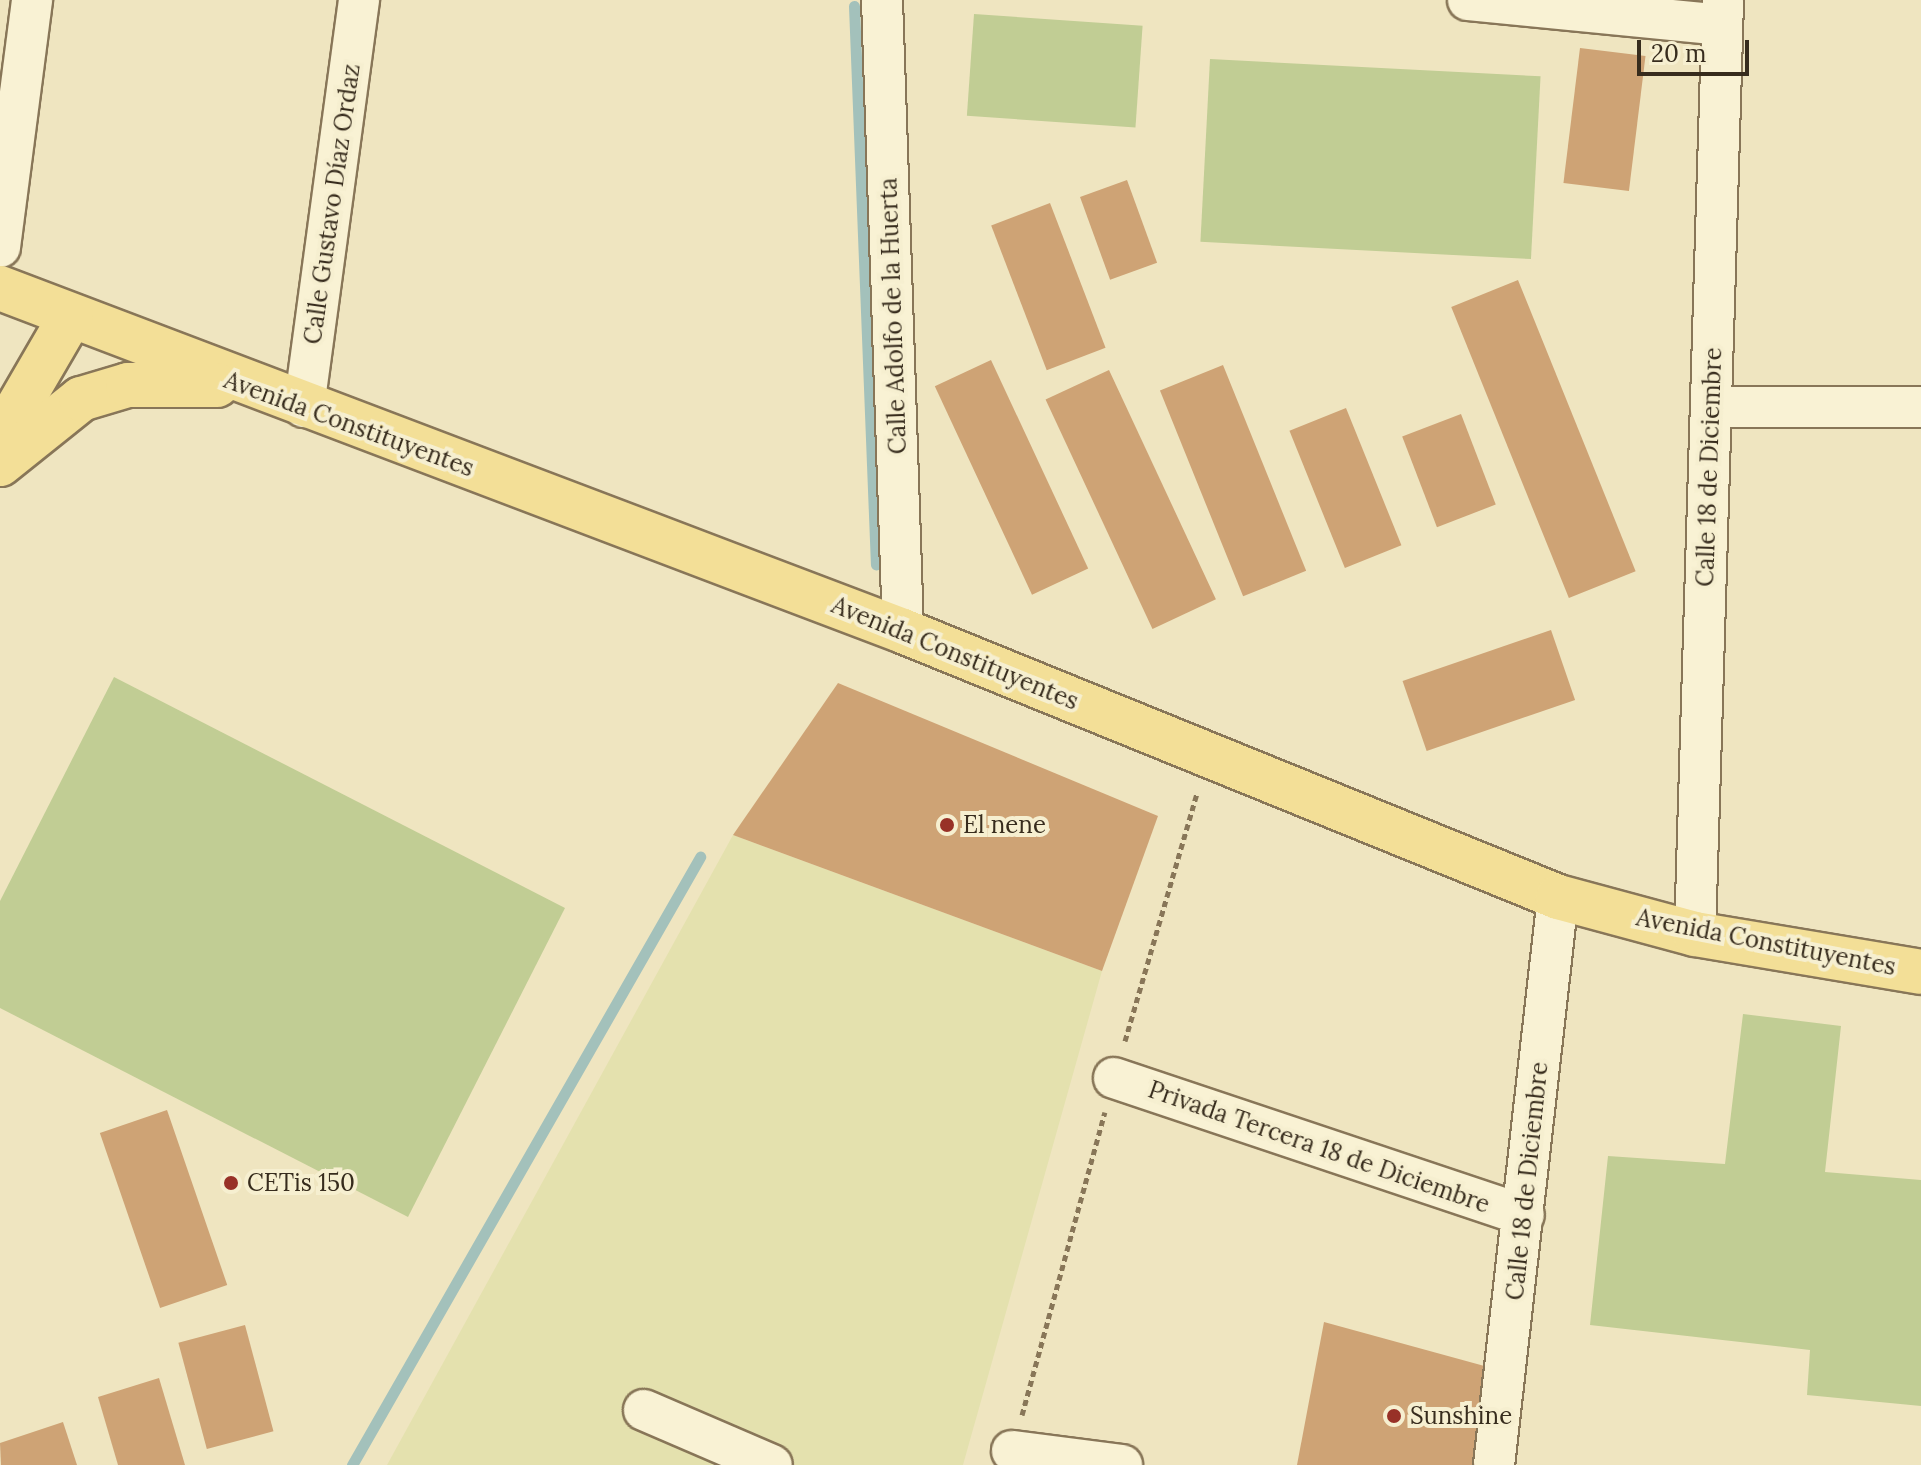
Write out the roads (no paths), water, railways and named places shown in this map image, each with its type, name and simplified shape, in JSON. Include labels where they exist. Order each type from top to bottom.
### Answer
[{"type":"main road","name":"Avenida Constituyentes","points":[[0,288],[245,386],[903,631],[1558,897],[1695,934],[1921,972]]},
{"type":"main road","points":[[0,438],[71,316]]},
{"type":"main road","points":[[0,464],[81,399],[128,385],[245,386]]},
{"type":"street","points":[[0,247],[32,0]]},
{"type":"street","name":"Calle Gustavo Díaz Ordaz","points":[[304,407],[359,0]]},
{"type":"street","name":"Calle Adolfo de la Huerta","points":[[882,0],[903,631]]},
{"type":"street","points":[[1468,0],[1722,12]]},
{"type":"street","name":"Calle 18 de Diciembre","points":[[1695,934],[1722,12]]},
{"type":"street","points":[[1711,407],[1921,407]]},
{"type":"street","name":"Calle 18 de Diciembre","points":[[1494,1465],[1558,897]]},
{"type":"street","name":"Privada Tercera 18 de Diciembre","points":[[1114,1078],[1524,1215]]},
{"type":"street","points":[[644,1410],[772,1465]]},
{"type":"street","points":[[1012,1451],[1122,1465]]},
{"type":"waterway","points":[[854,6],[876,565]]},
{"type":"waterway","points":[[352,1465],[700,857]]},
{"type":"place","name":"El nene","points":[[947,825]]},
{"type":"place","name":"CETis 150","points":[[231,1183]]},
{"type":"place","name":"Sunshine","points":[[1394,1416]]}]
